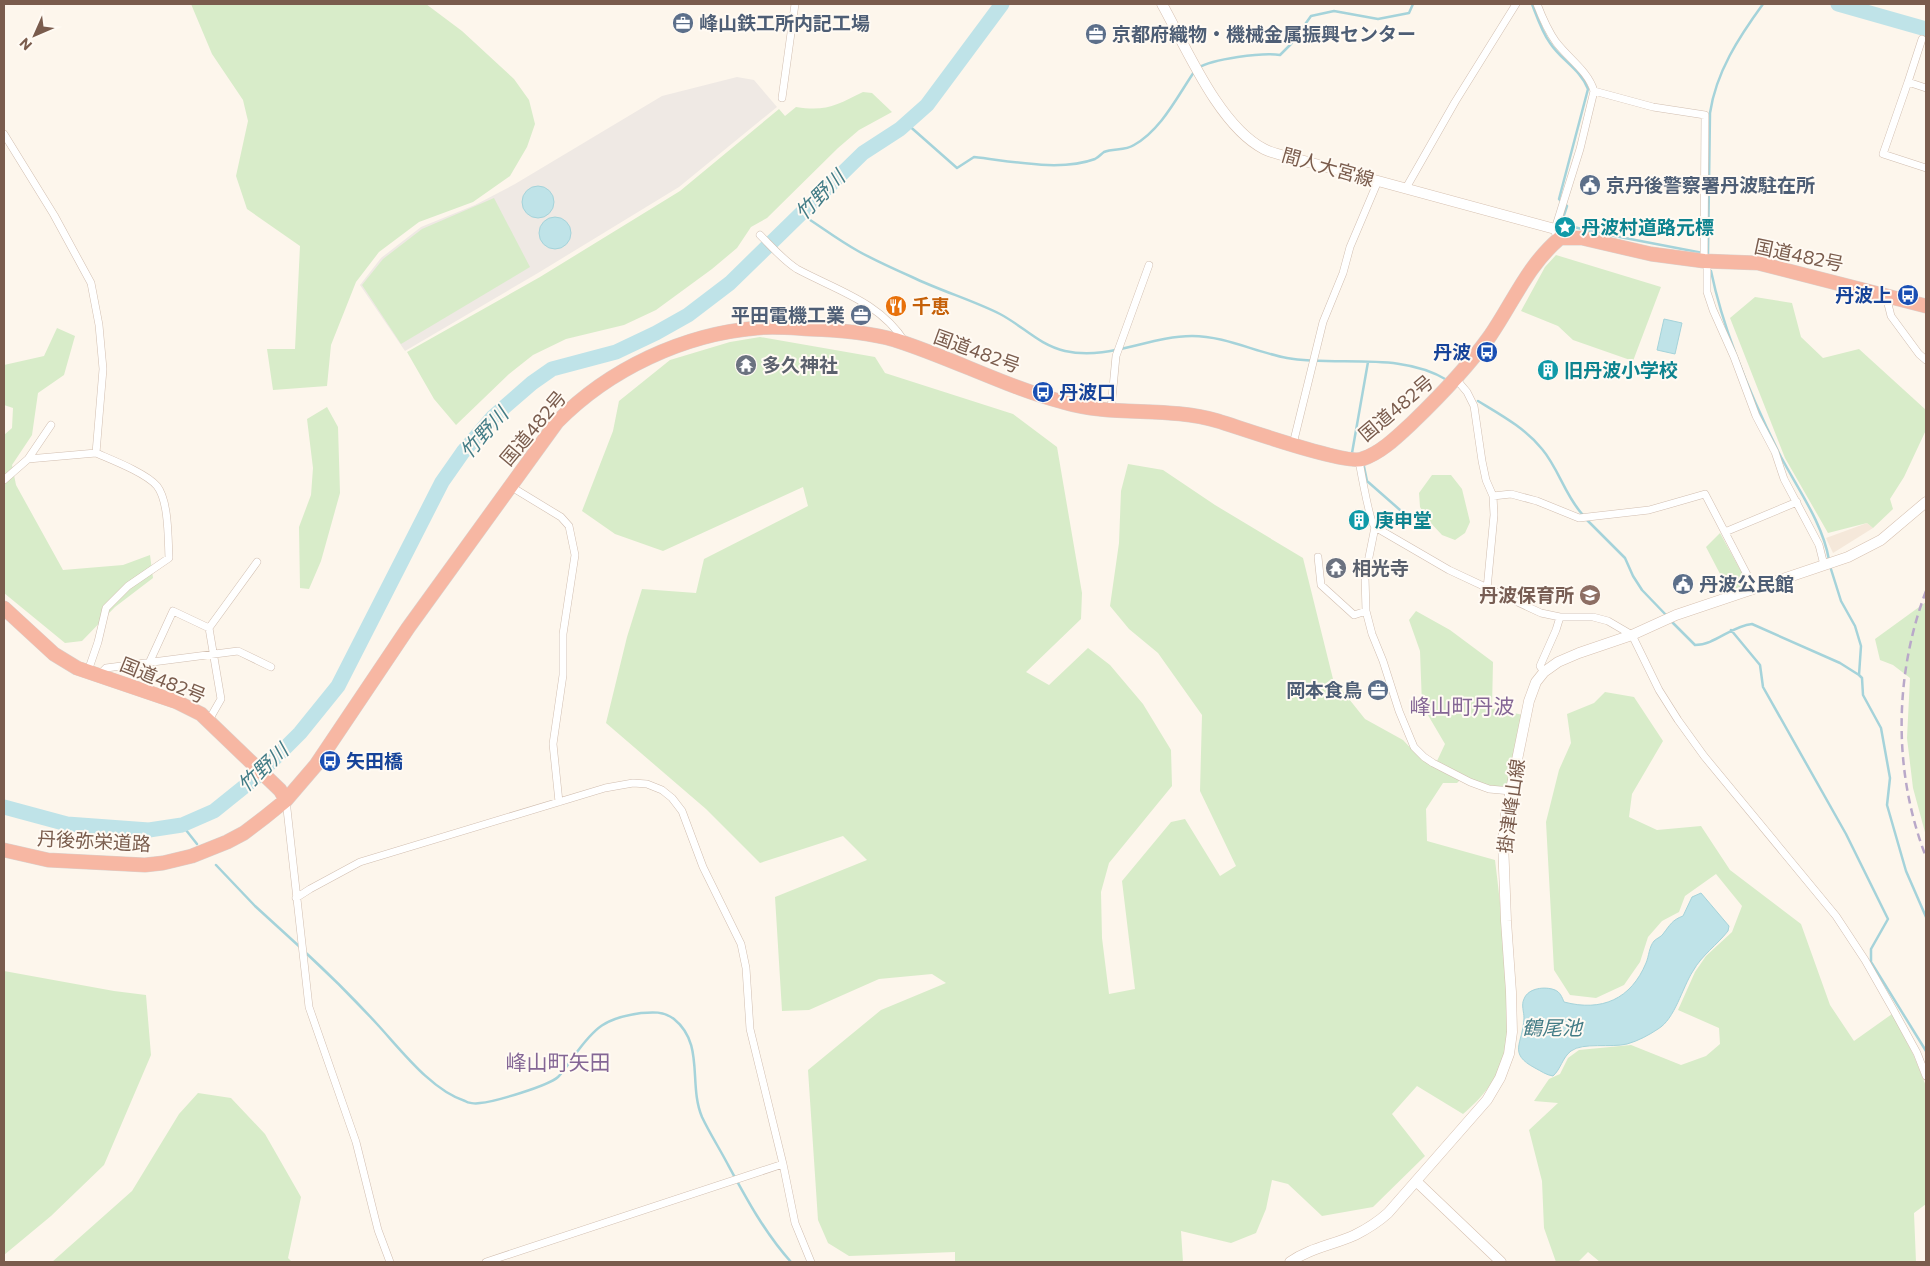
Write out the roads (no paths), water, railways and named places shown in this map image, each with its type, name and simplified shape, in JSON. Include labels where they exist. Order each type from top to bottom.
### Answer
[{"type":"highway","name":"国道482号","points":[[4,608],[54,654],[77,668],[177,702],[201,714],[283,796],[316,765],[408,628],[557,422],[590,392],[615,375],[645,359],[710,336],[760,327],[840,330],[893,340],[1062,402],[1090,408],[1184,413],[1211,419],[1347,460],[1358,461],[1372,454],[1400,434],[1456,379],[1492,333],[1536,261],[1557,233],[1651,254],[1706,261],[1758,263],[1926,306]]},
{"type":"highway","name":"丹後弥栄道路","points":[[4,850],[56,861],[144,865],[163,862],[192,856],[244,833],[283,796]]},
{"type":"main road","name":"間人大宮線","points":[[1162,4],[1218,105],[1246,137],[1264,149],[1406,188],[1557,233]]},
{"type":"main road","name":"掛津峰山線","points":[[1290,1262],[1311,1250],[1353,1236],[1372,1226],[1388,1214],[1487,1100],[1500,1078],[1509,1054],[1512,1032],[1512,992],[1506,921],[1503,841],[1510,791],[1529,701],[1536,682],[1544,672],[1558,662],[1632,635],[1676,615],[1848,556],[1881,540],[1926,502]]},
{"type":"main road","points":[[1416,1181],[1501,1262]]},
{"type":"street","points":[[782,98],[795,4]]},
{"type":"street","points":[[1406,188],[1459,94],[1516,4]]},
{"type":"street","points":[[1537,4],[1542,18],[1556,42],[1584,72],[1591,82],[1594,91],[1557,233]]},
{"type":"street","points":[[1922,39],[1883,154],[1926,168]]},
{"type":"street","points":[[1908,82],[1926,88]]},
{"type":"street","points":[[1594,91],[1653,107],[1705,115],[1707,292],[1756,416],[1775,452],[1784,480],[1828,564]]},
{"type":"street","points":[[4,134],[54,215],[91,283],[103,369],[96,453]]},
{"type":"street","points":[[1293,444],[1323,322],[1344,274],[1350,247],[1378,181]]},
{"type":"street","points":[[760,235],[786,261],[860,299],[879,313],[901,335],[907,345]]},
{"type":"street","points":[[1111,409],[1116,356],[1149,265]]},
{"type":"street","points":[[1886,295],[1891,316],[1919,354],[1926,360]]},
{"type":"street","points":[[1456,379],[1467,392],[1474,406],[1486,480],[1493,496],[1494,515],[1487,589]]},
{"type":"street","points":[[4,480],[28,459],[51,425]]},
{"type":"street","points":[[28,459],[96,453],[150,480],[158,487],[163,500],[169,558],[128,586],[106,608],[93,673]]},
{"type":"street","points":[[1358,461],[1367,497],[1371,524],[1374,527],[1449,570],[1541,613],[1560,617],[1593,617],[1608,621],[1632,635],[1659,690],[1704,756],[1836,916],[1865,960],[1894,1011],[1917,1053],[1926,1076]]},
{"type":"street","points":[[510,486],[561,516],[569,526],[574,554],[563,634],[563,676],[553,744],[559,802]]},
{"type":"street","points":[[1493,496],[1512,494],[1537,500],[1579,518],[1649,510],[1705,494],[1754,588]]},
{"type":"street","points":[[1724,532],[1797,502]]},
{"type":"street","points":[[1374,527],[1365,577],[1366,611],[1372,634],[1399,711],[1414,747],[1428,760],[1470,782],[1489,789],[1510,791]]},
{"type":"street","points":[[1318,557],[1321,585],[1354,615],[1366,611]]},
{"type":"street","points":[[208,720],[221,699],[209,628],[257,562]]},
{"type":"street","points":[[150,662],[173,611],[209,628]]},
{"type":"street","points":[[1544,672],[1540,666],[1560,617]]},
{"type":"street","points":[[93,673],[106,668],[238,651],[271,668]]},
{"type":"street","points":[[296,898],[360,862],[605,788],[633,783],[647,784],[662,790],[672,798],[682,811],[703,867],[741,944],[746,968],[750,1029],[783,1164],[795,1223],[810,1262]]},
{"type":"street","points":[[283,796],[310,1007],[356,1142],[378,1230],[390,1262]]},
{"type":"street","points":[[486,1262],[783,1164]]},
{"type":"water","points":[[538,186],[544,187],[549,191],[553,196],[553,208],[549,213],[544,217],[538,218],[532,217],[527,213],[523,208],[522,202],[523,196],[527,191],[532,187]]},
{"type":"water","points":[[555,217],[561,218],[566,222],[570,227],[570,239],[566,244],[561,248],[555,249],[549,248],[544,244],[540,239],[539,233],[540,227],[544,222],[549,218]]},
{"type":"water","points":[[1664,319],[1682,323],[1675,354],[1657,350]]},
{"type":"water","name":"鶴尾池","points":[[1701,893],[1729,926],[1728,931],[1697,965],[1674,1011],[1664,1024],[1647,1036],[1627,1044],[1576,1048],[1563,1060],[1553,1076],[1526,1063],[1521,1058],[1519,1047],[1524,1018],[1523,1004],[1529,992],[1542,988],[1555,990],[1564,1002],[1578,1005],[1603,1004],[1614,1000],[1632,986],[1640,975],[1654,941],[1674,921],[1683,916],[1692,897]]},
{"type":"waterway","name":"竹野川","points":[[4,807],[67,824],[149,830],[182,825],[214,811],[255,778],[300,733],[338,686],[442,482],[463,452],[493,417],[532,383],[552,369],[616,352],[656,333],[688,315],[730,283],[863,153],[900,129],[927,105],[1002,4]]},
{"type":"waterway","points":[[1198,68],[1214,62],[1238,57],[1262,54],[1280,55],[1291,44],[1311,16],[1334,11],[1378,19],[1409,13],[1413,4]]},
{"type":"waterway","points":[[1532,4],[1547,39],[1581,76],[1588,89],[1559,199],[1567,206],[1561,224],[1708,254],[1710,113],[1713,98],[1723,69],[1745,29],[1763,4]]},
{"type":"waterway","points":[[1838,4],[1926,29]]},
{"type":"waterway","points":[[906,123],[957,168],[974,157],[1051,165],[1081,163],[1095,159],[1104,152],[1130,147],[1144,139],[1168,112],[1194,72]]},
{"type":"waterway","points":[[801,214],[865,255],[923,282],[1000,314],[1039,340],[1065,351],[1097,353],[1176,337],[1192,336],[1228,341],[1287,358],[1389,363],[1409,366],[1429,371],[1447,380]]},
{"type":"waterway","points":[[1711,271],[1723,318],[1740,366],[1781,457],[1816,520],[1829,560]]},
{"type":"waterway","points":[[1352,453],[1368,362]]},
{"type":"waterway","points":[[1478,401],[1512,422],[1535,441],[1548,457],[1571,499],[1583,515]]},
{"type":"waterway","points":[[1363,462],[1367,481],[1400,510]]},
{"type":"waterway","points":[[1586,519],[1625,558],[1642,590],[1667,616]]},
{"type":"waterway","points":[[1830,566],[1841,601],[1855,626],[1861,646],[1859,675],[1862,678],[1863,695],[1881,728],[1890,778],[1887,805],[1906,871],[1926,917]]},
{"type":"waterway","points":[[1670,620],[1695,645],[1709,642],[1744,625],[1752,624],[1840,663],[1859,675]]},
{"type":"waterway","points":[[1731,630],[1760,665],[1763,687],[1846,834],[1888,919],[1871,949],[1871,962],[1926,1051]]},
{"type":"waterway","points":[[182,825],[197,844]]},
{"type":"waterway","points":[[216,865],[255,906],[301,948]]},
{"type":"waterway","points":[[305,952],[351,996],[406,1057],[429,1079],[452,1096],[470,1103],[487,1102],[508,1097],[552,1081],[558,1077],[588,1038],[610,1021],[629,1015],[645,1013],[658,1013],[670,1016],[684,1029],[693,1052],[696,1091],[702,1117],[740,1187],[772,1238],[791,1262]]},
{"type":"railway","points":[[1926,591],[1915,623],[1908,656],[1903,690],[1902,724],[1903,758],[1908,792],[1915,825],[1926,857]]},
{"type":"place","name":"峰山鉄工所内記工場","points":[[683,23]]},
{"type":"place","name":"京都府織物・機械金属振興センター","points":[[1096,34]]},
{"type":"place","name":"京丹後警察署丹波駐在所","points":[[1590,185]]},
{"type":"place","name":"丹波村道路元標","points":[[1565,227]]},
{"type":"place","name":"丹波上","points":[[1908,295]]},
{"type":"place","name":"千恵","points":[[896,306]]},
{"type":"place","name":"平田電機工業","points":[[861,315]]},
{"type":"place","name":"丹波","points":[[1487,352]]},
{"type":"place","name":"多久神社","points":[[746,365]]},
{"type":"place","name":"旧丹波小学校","points":[[1548,370]]},
{"type":"place","name":"丹波口","points":[[1043,392]]},
{"type":"place","name":"庚申堂","points":[[1359,520]]},
{"type":"place","name":"相光寺","points":[[1336,568]]},
{"type":"place","name":"丹波公民館","points":[[1683,584]]},
{"type":"place","name":"丹波保育所","points":[[1590,595]]},
{"type":"place","name":"岡本食鳥","points":[[1378,690]]},
{"type":"place","name":"矢田橋","points":[[330,761]]},
{"type":"district","name":"峰山町丹波","points":[[1462,707]]},
{"type":"district","name":"峰山町矢田","points":[[558,1063]]}]
